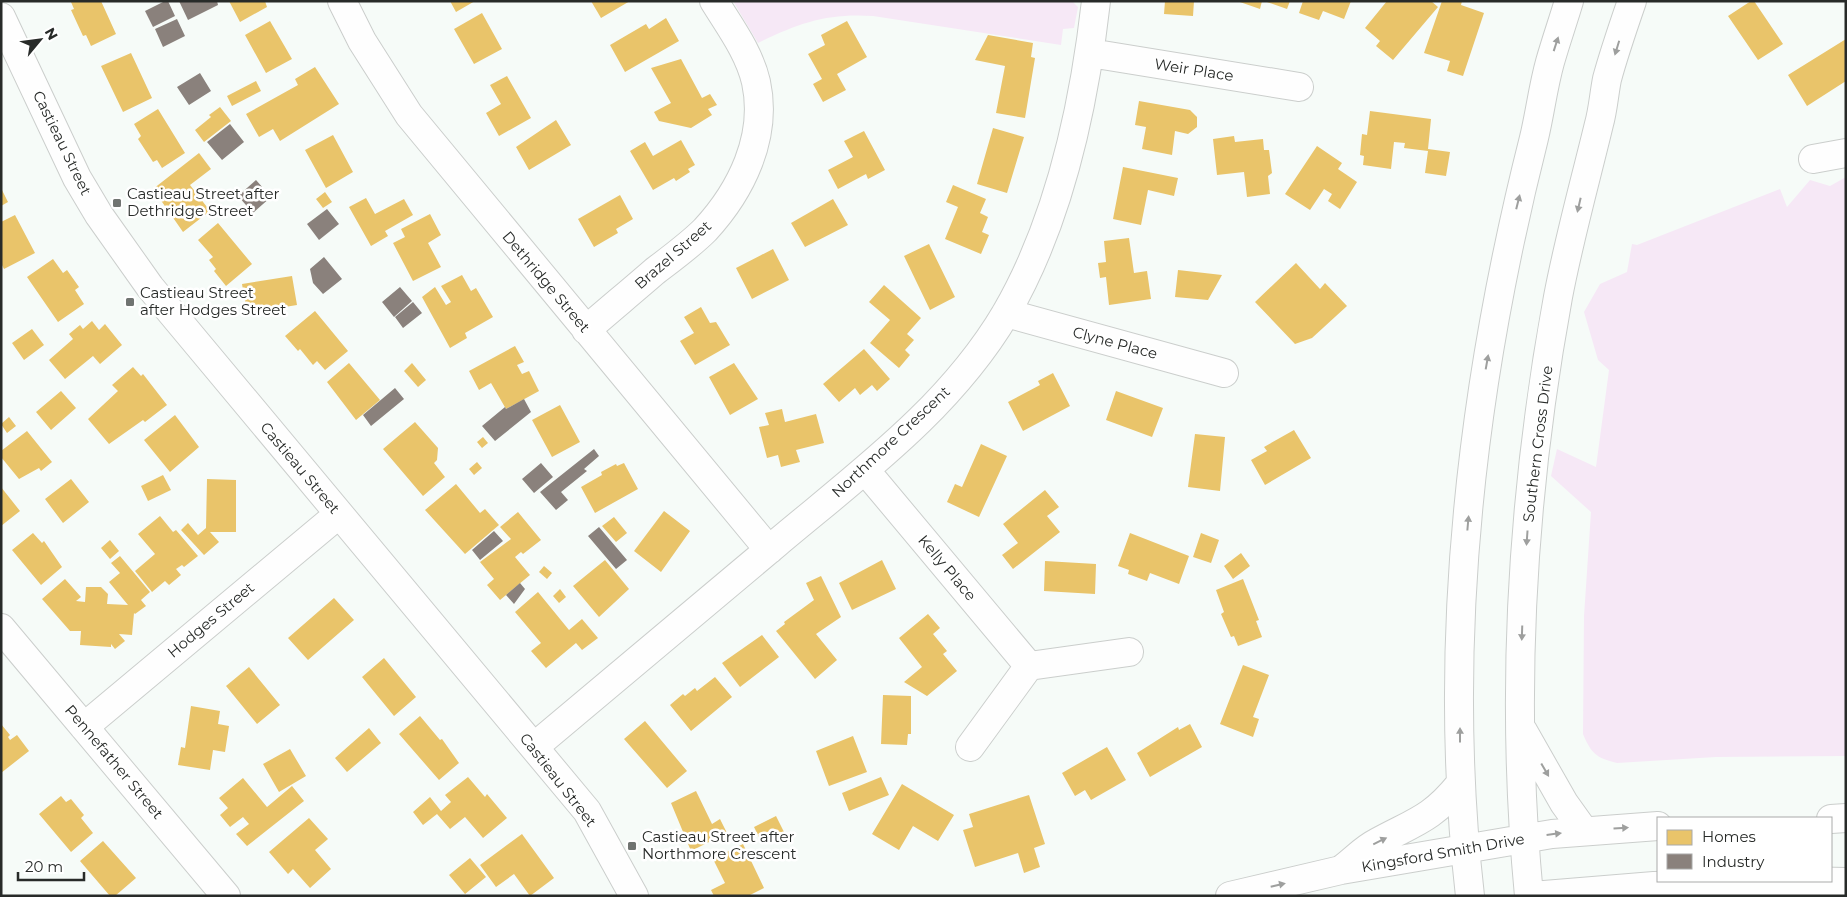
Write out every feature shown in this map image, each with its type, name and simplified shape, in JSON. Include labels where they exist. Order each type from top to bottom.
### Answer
[{"type":"street","name":"Dethridge Street","points":[[342,1],[362,41],[409,115],[769,550]]},
{"type":"street","name":"Brazel Street","points":[[586,330],[704,231],[729,201],[739,184],[753,150],[759,116],[756,82],[744,51],[714,1]]},
{"type":"street","name":"Northmore Crescent","points":[[534,747],[865,470],[938,404],[975,360],[1006,313],[1035,254],[1060,182],[1082,96],[1090,53],[1096,1]]},
{"type":"street","points":[[1470,896],[1464,849],[1460,784],[1460,681],[1464,572],[1485,373],[1514,218],[1539,116],[1550,61],[1570,1]]},
{"type":"street","name":"Southern Cross Drive","points":[[1531,896],[1524,839],[1521,728],[1521,662],[1530,494],[1548,357],[1564,270],[1599,126],[1607,80],[1632,1]]},
{"type":"street","name":"Castieau Street","points":[[1,17],[77,178],[99,215],[150,287],[587,811],[634,896]]},
{"type":"street","name":"Weir Place","points":[[1090,53],[1299,86]]},
{"type":"street","points":[[1813,159],[1846,153]]},
{"type":"street","name":"Clyne Place","points":[[1006,313],[1224,373]]},
{"type":"street","name":"Kelly Place","points":[[865,470],[1030,666]]},
{"type":"street","name":"Hodges Street","points":[[84,727],[338,514]]},
{"type":"street","name":"Pennefather Street","points":[[1,628],[226,896]]},
{"type":"street","points":[[970,747],[1030,666],[1129,652]]},
{"type":"street","points":[[1521,728],[1564,802],[1584,830]]},
{"type":"street","points":[[1341,870],[1374,843],[1428,816],[1446,801],[1460,784]]},
{"type":"street","points":[[1832,818],[1846,818]]},
{"type":"street","name":"Kingsford Smith Drive","points":[[1230,896],[1341,870],[1524,839],[1584,830],[1657,826]]},
{"type":"street","points":[[1531,896],[1784,882]]},
{"type":"street","points":[[1832,882],[1846,882]]},
{"type":"shaded area","points":[[733,1],[1072,1],[1078,7],[1074,28],[1063,29],[1061,45],[857,15],[814,21],[758,43]]},
{"type":"shaded area","points":[[1846,177],[1846,756],[1716,757],[1617,763],[1599,757],[1589,746],[1583,734],[1584,616],[1591,512],[1551,476],[1557,449],[1596,467],[1609,370],[1598,360],[1584,312],[1600,284],[1627,272],[1632,244],[1637,245],[1780,189],[1787,207],[1810,180],[1830,186]]},
{"type":"building: Homes","points":[[101,1],[116,34],[91,46],[86,35],[83,36],[71,10],[74,9],[71,2]]},
{"type":"building: Homes","points":[[229,1],[265,1],[267,7],[240,22]]},
{"type":"building: Homes","points":[[450,1],[475,1],[456,12]]},
{"type":"building: Homes","points":[[591,1],[630,1],[601,18]]},
{"type":"building: Homes","points":[[1165,1],[1194,1],[1193,16],[1164,14]]},
{"type":"building: Homes","points":[[1237,1],[1262,1],[1260,9]]},
{"type":"building: Homes","points":[[1264,1],[1290,1],[1287,9]]},
{"type":"building: Homes","points":[[1303,1],[1351,1],[1344,19],[1323,11],[1319,20],[1299,13]]},
{"type":"building: Homes","points":[[1387,1],[1431,1],[1438,7],[1393,60],[1376,46],[1380,41],[1365,28]]},
{"type":"building: Homes","points":[[1442,1],[1462,1],[1461,5],[1484,13],[1463,76],[1447,71],[1450,61],[1424,53]]},
{"type":"building: Homes","points":[[1754,1],[1783,44],[1758,60],[1728,16]]},
{"type":"building: Homes","points":[[482,13],[502,49],[474,64],[454,29]]},
{"type":"building: Homes","points":[[666,18],[679,41],[625,72],[610,45],[646,24],[649,29]]},
{"type":"building: Homes","points":[[270,21],[292,59],[266,73],[245,35]]},
{"type":"building: Homes","points":[[847,21],[867,57],[837,74],[846,90],[823,102],[813,84],[822,79],[808,54],[825,45],[821,35]]},
{"type":"building: Homes","points":[[988,35],[1033,43],[1031,57],[1035,58],[1025,118],[996,113],[1005,66],[975,60]]},
{"type":"building: Homes","points":[[1846,39],[1846,81],[1807,106],[1788,75]]},
{"type":"building: Homes","points":[[131,53],[152,98],[123,112],[101,66]]},
{"type":"building: Homes","points":[[681,59],[702,98],[710,94],[717,105],[708,109],[712,115],[691,128],[659,121],[654,112],[671,103],[651,68]]},
{"type":"building: Homes","points":[[315,67],[339,104],[280,141],[273,129],[259,137],[246,114],[298,85],[295,79]]},
{"type":"building: Homes","points":[[507,76],[531,118],[499,136],[486,113],[501,104],[490,85]]},
{"type":"building: Homes","points":[[256,81],[261,91],[232,106],[227,96]]},
{"type":"building: Homes","points":[[1139,101],[1190,110],[1197,117],[1197,127],[1188,134],[1175,131],[1172,155],[1142,149],[1146,127],[1135,125]]},
{"type":"building: Homes","points":[[220,107],[231,121],[204,142],[195,130],[211,117],[209,115]]},
{"type":"building: Homes","points":[[158,109],[185,153],[162,168],[157,160],[153,162],[138,139],[141,136],[134,124]]},
{"type":"building: Homes","points":[[1370,111],[1431,119],[1428,149],[1450,152],[1446,176],[1425,173],[1428,151],[1404,148],[1405,143],[1394,142],[1391,169],[1363,165],[1364,156],[1360,155],[1362,134],[1367,135]]},
{"type":"building: Homes","points":[[556,120],[571,145],[529,170],[516,147]]},
{"type":"building: Homes","points":[[993,128],[1024,137],[1007,193],[977,184]]},
{"type":"building: Homes","points":[[864,131],[885,170],[868,179],[866,174],[838,189],[828,170],[853,157],[844,141]]},
{"type":"building: Homes","points":[[333,135],[353,172],[326,188],[305,150]]},
{"type":"building: Homes","points":[[1234,136],[1235,142],[1263,139],[1264,150],[1269,150],[1272,173],[1268,176],[1270,194],[1247,197],[1244,172],[1217,175],[1213,139]]},
{"type":"building: Homes","points":[[681,140],[695,165],[688,169],[690,172],[676,181],[674,178],[653,190],[630,151],[645,142],[653,156]]},
{"type":"building: Homes","points":[[1317,146],[1342,163],[1338,169],[1357,182],[1340,209],[1328,201],[1332,194],[1324,189],[1310,210],[1285,194]]},
{"type":"building: Homes","points":[[199,153],[211,169],[190,185],[210,211],[183,232],[153,189]]},
{"type":"building: Homes","points":[[1123,167],[1178,178],[1174,196],[1148,190],[1141,225],[1113,219]]},
{"type":"building: Homes","points":[[953,185],[986,199],[980,213],[988,217],[982,232],[989,235],[981,254],[945,239],[958,207],[946,202]]},
{"type":"building: Homes","points":[[1,188],[8,202],[1,206]]},
{"type":"building: Homes","points":[[325,192],[332,202],[323,208],[316,199]]},
{"type":"building: Homes","points":[[620,195],[633,219],[616,229],[618,233],[594,247],[578,219]]},
{"type":"building: Homes","points":[[366,198],[375,214],[404,199],[413,215],[385,231],[388,236],[371,246],[349,207]]},
{"type":"building: Homes","points":[[833,199],[848,225],[805,247],[791,223]]},
{"type":"building: Homes","points":[[430,214],[441,235],[428,243],[441,267],[413,281],[393,243],[405,237],[401,229]]},
{"type":"building: Homes","points":[[15,215],[35,253],[4,269],[1,263],[1,222]]},
{"type":"building: Homes","points":[[218,223],[252,264],[226,286],[214,271],[216,269],[209,260],[213,257],[198,240]]},
{"type":"building: Homes","points":[[1129,238],[1134,273],[1147,271],[1151,299],[1109,305],[1106,277],[1100,278],[1098,263],[1106,262],[1104,241]]},
{"type":"building: Homes","points":[[929,244],[955,297],[930,310],[904,256]]},
{"type":"building: Homes","points":[[773,249],[789,280],[752,299],[736,268]]},
{"type":"building: Homes","points":[[53,259],[63,273],[67,270],[79,287],[75,290],[84,304],[58,322],[27,277]]},
{"type":"building: Homes","points":[[1296,263],[1320,289],[1325,283],[1347,306],[1312,338],[1295,344],[1255,302]]},
{"type":"building: Homes","points":[[1178,270],[1222,275],[1208,300],[1175,297]]},
{"type":"building: Homes","points":[[462,275],[471,291],[476,288],[493,317],[465,333],[467,338],[450,348],[422,297],[435,287],[446,305],[451,302],[441,286]]},
{"type":"building: Homes","points":[[292,276],[297,305],[247,313],[242,284]]},
{"type":"building: Homes","points":[[884,285],[921,318],[907,334],[914,340],[905,350],[910,355],[899,368],[870,343],[890,320],[869,302]]},
{"type":"building: Homes","points":[[701,307],[710,323],[716,322],[730,345],[695,365],[680,341],[694,333],[684,317]]},
{"type":"building: Homes","points":[[315,311],[348,351],[325,370],[317,361],[313,365],[300,349],[298,351],[285,336]]},
{"type":"building: Homes","points":[[92,321],[99,330],[105,324],[122,345],[100,364],[93,356],[65,379],[49,360],[73,339],[69,334],[80,325],[83,329]]},
{"type":"building: Homes","points":[[32,329],[44,345],[24,360],[12,343]]},
{"type":"building: Homes","points":[[515,346],[524,362],[517,365],[522,374],[529,371],[539,391],[506,409],[491,383],[479,390],[469,371]]},
{"type":"building: Homes","points":[[864,349],[890,379],[877,391],[872,385],[860,395],[855,388],[839,402],[823,384]]},
{"type":"building: Homes","points":[[349,363],[380,400],[356,420],[327,382]]},
{"type":"building: Homes","points":[[412,363],[426,380],[418,387],[404,371]]},
{"type":"building: Homes","points":[[734,363],[758,399],[730,415],[709,377]]},
{"type":"building: Homes","points":[[133,367],[141,376],[143,374],[167,405],[145,422],[143,420],[109,444],[88,419],[118,391],[112,385]]},
{"type":"building: Homes","points":[[1053,373],[1070,406],[1023,431],[1008,402],[1040,385],[1038,381]]},
{"type":"building: Homes","points":[[61,391],[76,408],[51,430],[36,412]]},
{"type":"building: Homes","points":[[1116,391],[1163,408],[1152,437],[1106,420]]},
{"type":"building: Homes","points":[[560,405],[580,442],[552,457],[532,420]]},
{"type":"building: Homes","points":[[782,409],[785,422],[816,414],[824,443],[796,450],[800,462],[781,467],[778,455],[767,458],[759,427],[769,425],[765,413]]},
{"type":"building: Homes","points":[[175,415],[199,447],[170,472],[144,440]]},
{"type":"building: Homes","points":[[9,417],[16,426],[7,433],[1,424]]},
{"type":"building: Homes","points":[[415,422],[438,448],[437,460],[434,463],[445,477],[423,496],[383,449]]},
{"type":"building: Homes","points":[[1294,430],[1311,458],[1265,485],[1251,460],[1267,451],[1264,447]]},
{"type":"building: Homes","points":[[27,431],[52,462],[41,471],[39,468],[19,479],[1,457],[1,451]]},
{"type":"building: Homes","points":[[1195,434],[1225,437],[1220,491],[1188,487]]},
{"type":"building: Homes","points":[[483,437],[488,443],[482,448],[477,442]]},
{"type":"building: Homes","points":[[981,444],[1007,456],[979,517],[947,502],[955,484],[962,487]]},
{"type":"building: Homes","points":[[477,462],[482,468],[474,475],[469,469]]},
{"type":"building: Homes","points":[[624,463],[638,489],[595,513],[581,487],[602,475],[601,472],[616,464],[617,466]]},
{"type":"building: Homes","points":[[163,475],[171,490],[148,501],[141,486]]},
{"type":"building: Homes","points":[[71,479],[89,502],[63,523],[45,499]]},
{"type":"building: Homes","points":[[207,479],[236,480],[236,532],[210,532],[219,542],[204,555],[181,530],[188,523],[198,535],[206,528]]},
{"type":"building: Homes","points":[[456,484],[480,513],[485,509],[499,525],[465,554],[425,510]]},
{"type":"building: Homes","points":[[1,487],[20,511],[1,526]]},
{"type":"building: Homes","points":[[1045,490],[1059,507],[1047,516],[1060,532],[1013,569],[1002,555],[1018,543],[1003,524]]},
{"type":"building: Homes","points":[[664,511],[690,531],[661,572],[634,551]]},
{"type":"building: Homes","points":[[518,512],[541,540],[523,554],[521,552],[515,557],[530,575],[500,600],[487,585],[494,579],[480,562],[511,539],[500,527]]},
{"type":"building: Homes","points":[[160,516],[173,532],[176,530],[198,556],[184,567],[182,565],[176,569],[181,575],[169,585],[165,581],[152,592],[135,571],[155,554],[138,534]]},
{"type":"building: Homes","points":[[614,517],[627,533],[616,542],[602,526]]},
{"type":"building: Homes","points":[[33,533],[42,543],[44,541],[62,567],[41,585],[12,550]]},
{"type":"building: Homes","points":[[1130,533],[1189,556],[1179,584],[1150,573],[1147,581],[1128,574],[1129,570],[1118,566]]},
{"type":"building: Homes","points":[[1201,533],[1219,540],[1211,563],[1193,557]]},
{"type":"building: Homes","points":[[110,540],[119,551],[110,559],[101,548]]},
{"type":"building: Homes","points":[[1241,553],[1250,566],[1233,579],[1224,566]]},
{"type":"building: Homes","points":[[120,556],[150,592],[141,600],[146,606],[134,613],[132,635],[119,634],[125,641],[115,649],[111,644],[111,647],[80,645],[81,631],[70,631],[42,599],[65,579],[81,597],[76,601],[85,602],[86,587],[101,587],[108,594],[107,604],[128,605],[109,582],[120,573],[111,563]]},
{"type":"building: Homes","points":[[605,560],[629,589],[599,617],[573,586]]},
{"type":"building: Homes","points":[[882,560],[896,589],[852,610],[839,583]]},
{"type":"building: Homes","points":[[1045,561],[1096,564],[1095,594],[1044,591]]},
{"type":"building: Homes","points":[[544,566],[552,573],[547,579],[539,572]]},
{"type":"building: Homes","points":[[821,576],[841,617],[816,634],[837,660],[815,679],[776,631],[785,624],[784,622],[814,600],[806,583]]},
{"type":"building: Homes","points":[[1243,579],[1259,620],[1256,621],[1262,637],[1238,646],[1234,636],[1231,637],[1221,614],[1224,612],[1216,590]]},
{"type":"building: Homes","points":[[560,589],[566,597],[559,603],[553,596]]},
{"type":"building: Homes","points":[[538,592],[569,630],[582,619],[598,638],[582,650],[576,643],[546,668],[531,651],[541,643],[515,612]]},
{"type":"building: Homes","points":[[334,598],[354,620],[308,660],[288,638]]},
{"type":"building: Homes","points":[[928,614],[940,628],[933,634],[947,651],[943,654],[957,671],[927,696],[904,682],[922,667],[899,638]]},
{"type":"building: Homes","points":[[762,635],[779,657],[740,687],[722,663]]},
{"type":"building: Homes","points":[[384,658],[416,697],[394,716],[362,677]]},
{"type":"building: Homes","points":[[1243,665],[1269,675],[1253,717],[1259,719],[1253,737],[1220,724]]},
{"type":"building: Homes","points":[[249,667],[280,705],[257,724],[226,686]]},
{"type":"building: Homes","points":[[715,677],[732,697],[691,731],[670,705],[683,694],[685,696],[695,688],[697,691]]},
{"type":"building: Homes","points":[[883,695],[911,696],[911,734],[908,734],[907,745],[881,744]]},
{"type":"building: Homes","points":[[191,706],[220,711],[218,724],[229,726],[225,752],[213,750],[210,770],[178,765],[181,747],[185,748]]},
{"type":"building: Homes","points":[[420,716],[440,740],[442,739],[459,763],[439,780],[399,734]]},
{"type":"building: Homes","points":[[645,721],[687,771],[667,788],[624,739]]},
{"type":"building: Homes","points":[[1,724],[10,735],[8,737],[10,740],[17,735],[29,751],[1,773]]},
{"type":"building: Homes","points":[[1190,724],[1202,747],[1150,777],[1137,753],[1178,727],[1179,730]]},
{"type":"building: Homes","points":[[369,728],[381,743],[347,772],[335,758]]},
{"type":"building: Homes","points":[[853,736],[867,772],[829,786],[816,751]]},
{"type":"building: Homes","points":[[1107,747],[1126,780],[1091,800],[1085,790],[1075,796],[1062,773]]},
{"type":"building: Homes","points":[[290,749],[306,776],[279,792],[263,764]]},
{"type":"building: Homes","points":[[468,777],[485,797],[487,794],[507,818],[483,838],[465,817],[450,829],[437,814],[423,825],[413,812],[430,797],[441,811],[451,802],[445,795]]},
{"type":"building: Homes","points":[[881,777],[889,795],[849,811],[842,793]]},
{"type":"building: Homes","points":[[243,778],[267,807],[292,786],[304,801],[247,846],[236,834],[249,824],[243,817],[230,827],[220,815],[228,808],[219,798]]},
{"type":"building: Homes","points":[[902,784],[954,815],[938,841],[913,826],[899,850],[872,834]]},
{"type":"building: Homes","points":[[696,791],[712,824],[720,819],[727,833],[691,851],[671,803]]},
{"type":"building: Homes","points":[[1029,795],[1045,844],[1034,848],[1040,867],[1024,873],[1018,853],[975,867],[963,830],[973,827],[969,814]]},
{"type":"building: Homes","points":[[61,796],[66,802],[71,799],[84,815],[81,818],[93,833],[71,852],[39,814]]},
{"type":"building: Homes","points":[[776,816],[784,832],[762,843],[754,827]]},
{"type":"building: Homes","points":[[309,818],[328,839],[315,850],[331,869],[310,888],[293,869],[288,874],[269,852]]},
{"type":"building: Homes","points":[[522,834],[554,878],[530,896],[514,874],[496,887],[480,865]]},
{"type":"building: Homes","points":[[103,841],[136,878],[115,896],[110,896],[80,861]]},
{"type":"building: Homes","points":[[743,844],[764,888],[748,896],[714,896],[711,890],[725,883],[713,859]]},
{"type":"building: Homes","points":[[470,858],[486,877],[465,894],[449,875]]},
{"type":"building: Industry","points":[[168,1],[175,16],[153,27],[145,11]]},
{"type":"building: Industry","points":[[179,1],[217,1],[218,5],[188,20]]},
{"type":"building: Industry","points":[[177,19],[185,36],[163,47],[155,29]]},
{"type":"building: Industry","points":[[200,73],[211,91],[189,105],[177,87]]},
{"type":"building: Industry","points":[[230,124],[244,142],[222,160],[207,142]]},
{"type":"building: Industry","points":[[256,180],[271,197],[253,213],[238,196]]},
{"type":"building: Industry","points":[[327,209],[339,224],[319,240],[307,224]]},
{"type":"building: Industry","points":[[324,257],[342,279],[323,294],[313,283],[310,269]]},
{"type":"building: Industry","points":[[400,287],[412,301],[394,317],[382,302]]},
{"type":"building: Industry","points":[[413,302],[422,313],[403,328],[395,317]]},
{"type":"building: Industry","points":[[395,388],[404,399],[371,426],[363,415]]},
{"type":"building: Industry","points":[[524,399],[531,412],[495,441],[482,426],[505,407],[506,409]]},
{"type":"building: Industry","points":[[594,449],[599,456],[584,469],[587,471],[561,492],[568,500],[556,510],[540,492]]},
{"type":"building: Industry","points":[[541,463],[553,477],[534,493],[522,479]]},
{"type":"building: Industry","points":[[599,527],[627,560],[616,569],[588,536]]},
{"type":"building: Industry","points":[[494,531],[503,541],[480,560],[472,550]]},
{"type":"building: Industry","points":[[520,583],[525,589],[514,604],[506,595]]},
{"type":"place","name":"Castieau Street after Dethridge Street","points":[[117,203]]},
{"type":"place","name":"Castieau Street after Hodges Street","points":[[130,302]]},
{"type":"place","name":"Castieau Street after Northmore Crescent","points":[[632,846]]}]
